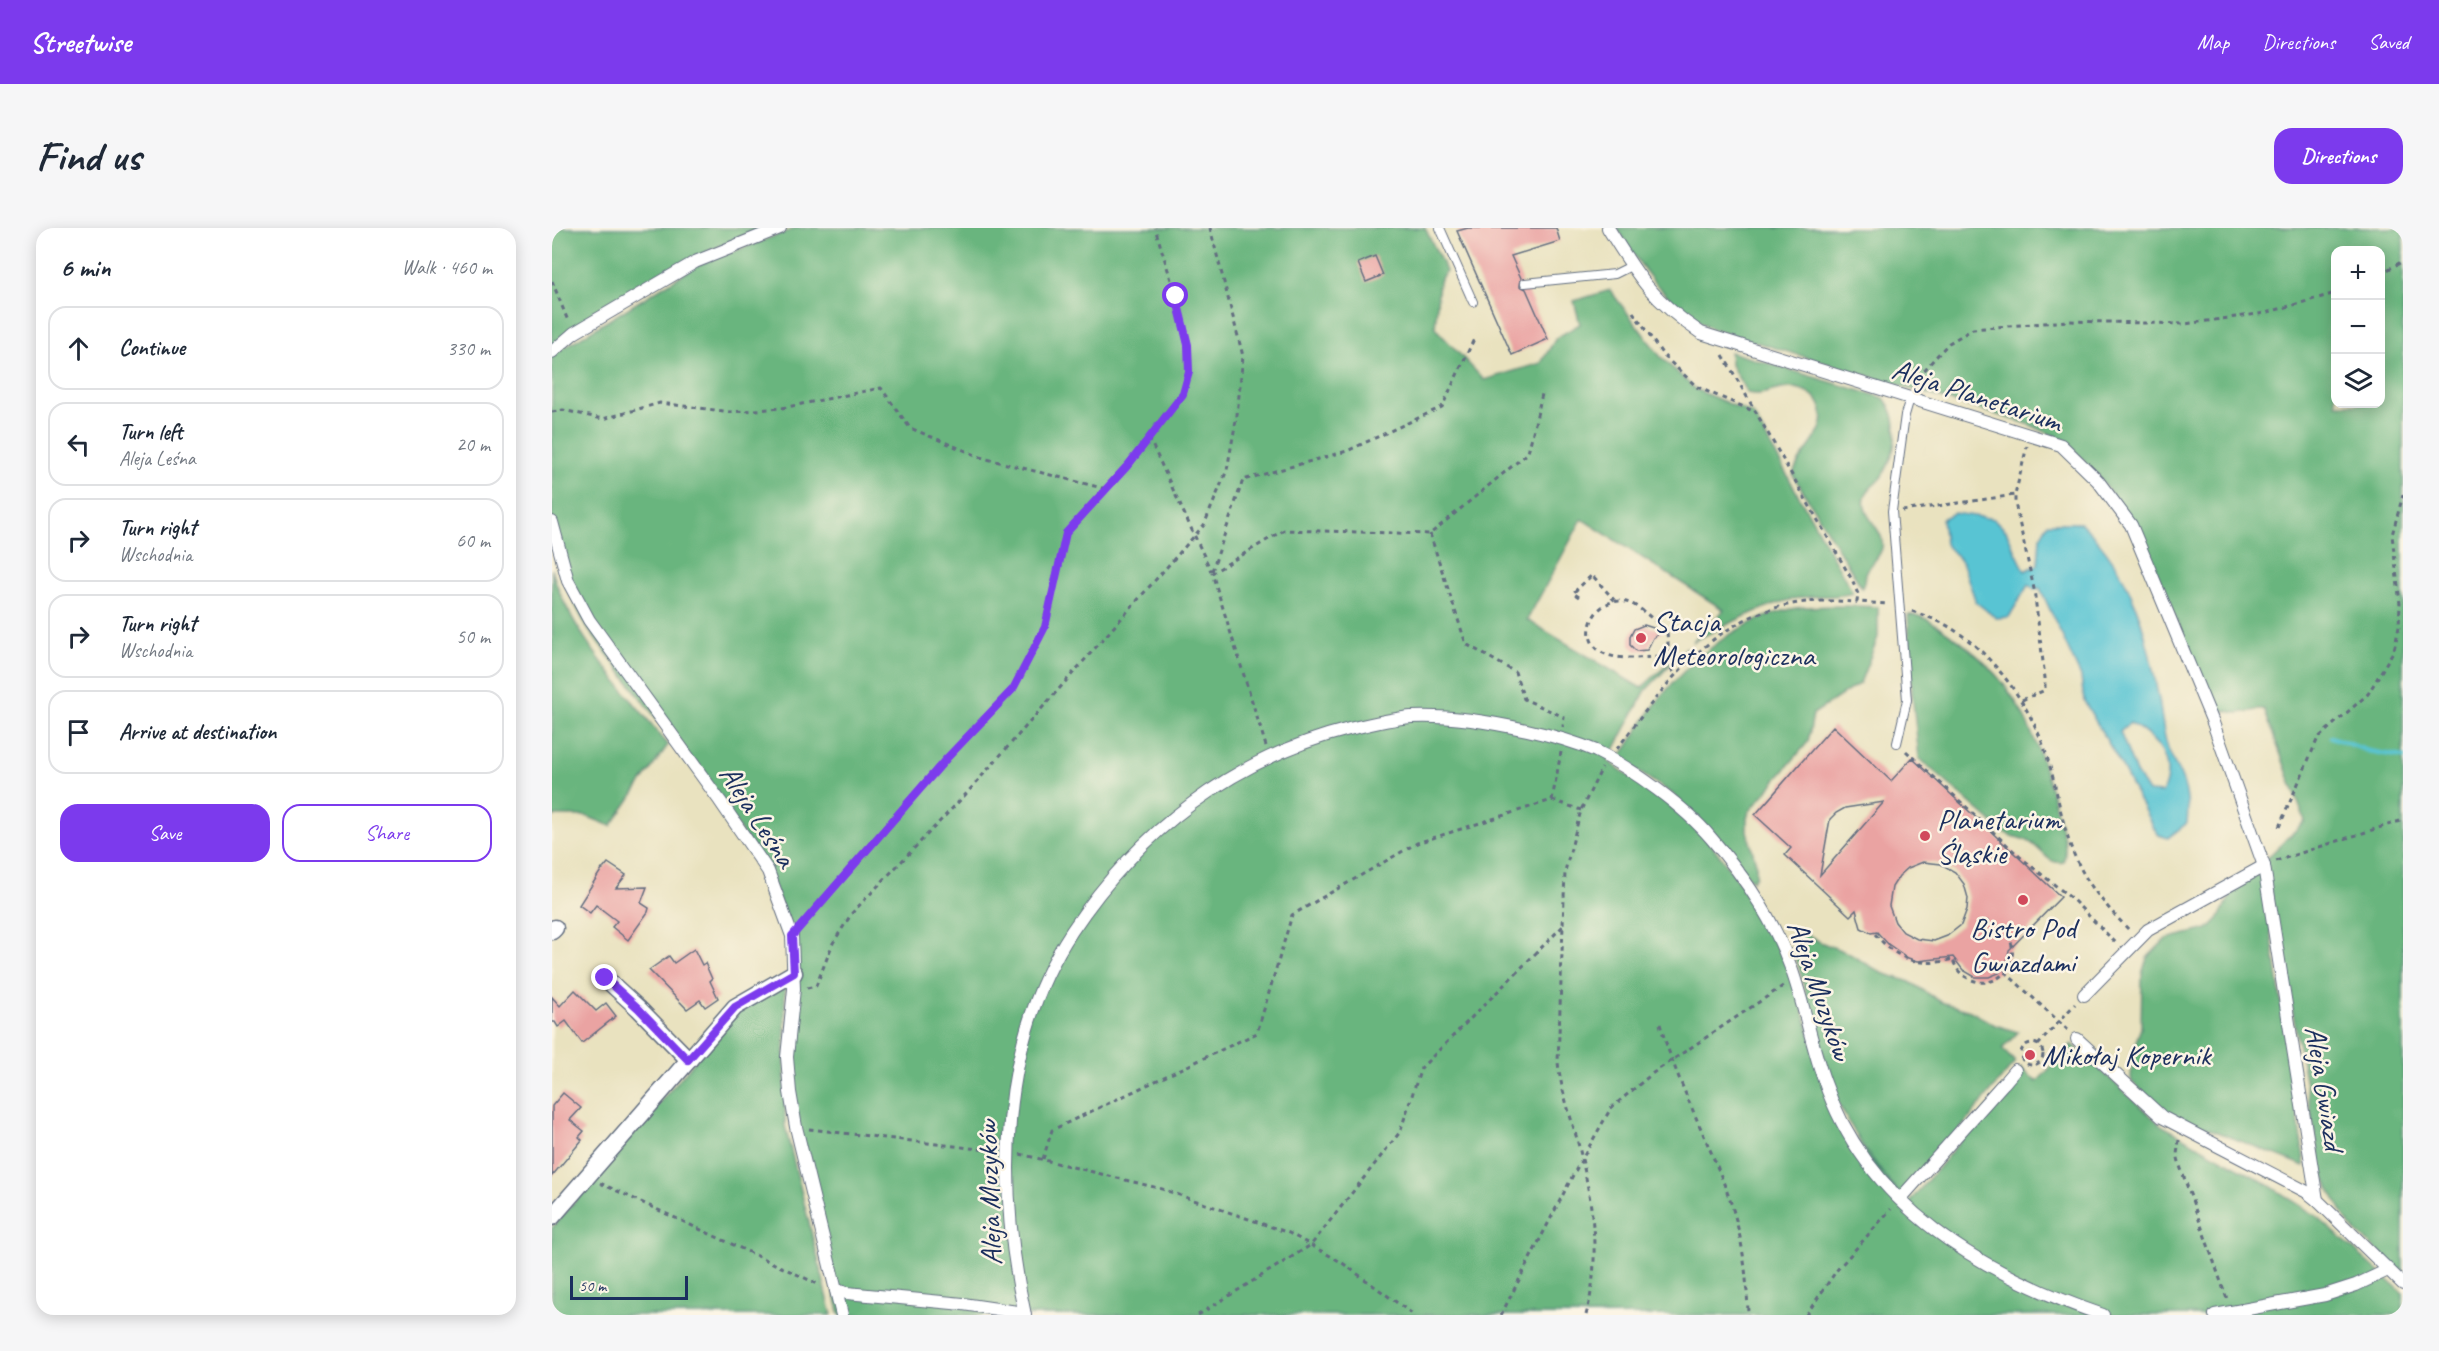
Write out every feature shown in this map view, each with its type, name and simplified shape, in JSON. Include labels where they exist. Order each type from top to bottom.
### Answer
[{"type":"street","points":[[552,352],[574,333],[695,262],[780,228]]},
{"type":"street","name":"Aleja Planetarium","points":[[1608,228],[1645,286],[1665,307],[1701,333],[2061,446],[2098,481],[2132,525],[2212,720],[2264,866]]},
{"type":"street","name":"Aleja Leśna","points":[[552,522],[568,581],[589,620],[768,871],[792,936],[794,981],[787,1057],[796,1127],[842,1315]]},
{"type":"street","name":"Aleja Muzyków","points":[[1024,1314],[1011,1239],[1007,1152],[1014,1091],[1025,1036],[1048,975],[1067,939],[1109,881],[1152,836],[1211,789],[1269,757],[1335,732],[1414,717],[1464,718],[1563,740],[1596,751],[1668,799],[1708,833],[1742,876],[1765,911],[1795,978],[1821,1073],[1835,1108],[1867,1160],[1900,1199],[1935,1230],[1981,1262],[2026,1286],[2103,1315]]},
{"type":"street","points":[[2084,996],[2148,930],[2264,866]]},
{"type":"street","name":"Aleja Gwiazd","points":[[2264,866],[2317,1200]]},
{"type":"street","points":[[605,978],[638,1008],[688,1060]]},
{"type":"street","points":[[552,1217],[735,1007],[794,981]]},
{"type":"street","points":[[2077,1039],[2162,1117],[2307,1192],[2403,1284]]},
{"type":"street","points":[[1900,1199],[2015,1070]]},
{"type":"street","points":[[2215,1315],[2325,1295],[2356,1285],[2388,1270]]},
{"type":"street","points":[[836,1290],[963,1304],[1024,1314]]},
{"type":"lane","points":[[1440,228],[1473,302]]},
{"type":"lane","points":[[1525,283],[1615,274],[1631,266]]},
{"type":"lane","points":[[1897,743],[1907,700],[1892,511],[1905,415],[1910,398]]},
{"type":"path","points":[[792,936],[947,758],[1013,689],[1045,627],[1066,533],[1149,438],[1183,394],[1189,372],[1188,345],[1155,228]]},
{"type":"path","points":[[794,981],[816,987],[833,943],[852,913],[966,794],[1204,525],[1227,470],[1237,415],[1243,356],[1210,228]]},
{"type":"path","points":[[2385,271],[2403,261]]},
{"type":"path","points":[[552,281],[574,333]]},
{"type":"path","points":[[1910,398],[1916,380],[1934,359],[1949,343],[1973,329],[2068,321],[2185,324],[2265,314],[2331,294]]},
{"type":"path","points":[[1633,312],[1663,355],[1697,387],[1754,412]]},
{"type":"path","points":[[1212,573],[1243,480],[1347,451],[1442,407],[1474,339]]},
{"type":"path","points":[[1722,341],[1722,354],[1851,578],[1858,594],[1857,602]]},
{"type":"path","points":[[552,412],[563,410],[603,419],[660,403],[731,412],[782,408],[881,388],[910,428],[983,458],[1106,489]]},
{"type":"path","points":[[1212,573],[1284,530],[1430,534],[1528,453],[1542,394]]},
{"type":"path","points":[[2022,700],[2045,690],[2034,589],[2015,495],[2029,436]]},
{"type":"path","points":[[1149,438],[1212,573],[1269,757]]},
{"type":"path","points":[[1892,511],[1900,512],[2015,495]]},
{"type":"path","points":[[2279,827],[2318,738],[2368,694],[2394,650],[2399,627],[2400,604],[2392,535],[2398,506],[2403,495]]},
{"type":"path","points":[[1430,534],[1466,644],[1515,672],[1524,699],[1564,717],[1563,740],[1552,800]]},
{"type":"path","points":[[1579,597],[1573,593],[1592,575],[1616,602]]},
{"type":"path","points":[[1668,657],[1617,657],[1599,650],[1593,643],[1590,633],[1591,622],[1596,612],[1605,604],[1616,602],[1633,604],[1667,632],[1668,657],[1670,667],[1675,674]]},
{"type":"path","points":[[1586,1315],[1592,1290],[1594,1250],[1590,1203],[1582,1160],[1561,1084],[1558,1062],[1565,871],[1581,810],[1609,759],[1675,674],[1714,638],[1733,626],[1763,613],[1805,602],[1892,604],[1943,623],[1962,636],[1996,668],[2022,700],[2048,758],[2067,836],[2078,864],[2101,900],[2138,940]]},
{"type":"path","points":[[1897,743],[2020,857],[2071,898],[2126,952]]},
{"type":"path","points":[[1043,1159],[1052,1130],[1257,1033],[1292,915],[1417,843],[1552,800],[1581,810]]},
{"type":"path","points":[[2264,866],[2403,820]]},
{"type":"path","points":[[1875,934],[1892,950],[1908,960],[1932,964],[1953,959],[1961,973],[1972,980],[1988,981],[1996,979],[2005,972],[2012,960],[2011,940],[2000,926],[1988,921]]},
{"type":"path","points":[[1198,1315],[1311,1245],[1400,1132],[1422,1068],[1563,926]]},
{"type":"path","points":[[2005,972],[2077,1039]]},
{"type":"path","points":[[1501,1315],[1611,1108],[1633,1088],[1671,1061],[1795,978]]},
{"type":"path","points":[[2038,1045],[2084,996]]},
{"type":"path","points":[[1660,1024],[1671,1061],[1731,1203],[1745,1260],[1748,1315]]},
{"type":"path","points":[[2029,1044],[2038,1045],[2043,1051],[2042,1058],[2036,1064],[2029,1065],[2022,1059],[2022,1050],[2029,1044]]},
{"type":"path","points":[[796,1127],[1007,1152],[1043,1159],[1184,1196],[1288,1233],[1341,1263],[1414,1315]]},
{"type":"path","points":[[2182,1128],[2177,1154],[2180,1166],[2231,1312]]},
{"type":"path","points":[[586,1176],[819,1285],[836,1290]]},
{"type":"path","points":[[1806,1315],[1837,1270],[1900,1199]]},
{"type":"green space","points":[[552,228],[762,228],[693,258],[552,347]]},
{"type":"green space","points":[[796,228],[1425,228],[1446,271],[1439,281],[1435,328],[1484,380],[1541,363],[1556,338],[1580,324],[1574,301],[1610,290],[1660,356],[1695,389],[1753,414],[1853,593],[1784,601],[1692,642],[1724,610],[1582,519],[1527,620],[1641,688],[1687,647],[1646,690],[1608,761],[1667,803],[1708,840],[1753,900],[1795,981],[1831,1109],[1907,1205],[2021,1068],[2037,1082],[2072,1044],[2161,1125],[2264,1182],[2315,1215],[2403,1293],[2403,1315],[840,1315],[794,1130],[791,1058],[793,939],[766,867],[723,806],[586,626],[562,578],[552,533],[552,355],[698,265]]},
{"type":"green space","points":[[1617,228],[2403,228],[2403,1274],[2350,1226],[2329,1188],[2321,1167],[2265,860],[2305,821],[2264,709],[2238,713],[2215,709],[2135,524],[2100,479],[2066,441],[2028,424],[1712,329],[1682,309],[1657,286]]},
{"type":"green space","points":[[1730,352],[1884,398],[1890,407],[1895,426],[1894,447],[1882,476],[1866,494],[1864,505],[1880,535],[1882,548],[1867,571],[1862,588],[1793,475],[1796,466],[1820,431],[1822,411],[1817,400],[1796,388],[1760,394],[1747,393],[1731,365]]},
{"type":"green space","points":[[552,569],[559,592],[585,638],[618,684],[668,745],[611,826],[586,816],[552,816]]},
{"type":"green space","points":[[1818,606],[1878,607],[1878,637],[1860,683],[1813,714],[1808,742],[1749,812],[1747,831],[1756,863],[1756,876],[1752,881],[1707,827],[1673,794],[1619,759],[1673,682],[1720,641],[1776,613]]},
{"type":"green space","points":[[1908,615],[1928,620],[1970,649],[2007,689],[2032,733],[2041,758],[2064,838],[2063,862],[2049,859],[2028,841],[2002,831],[1919,758],[1912,692]]},
{"type":"green space","points":[[2262,870],[2305,1166],[2163,1111],[2132,1082],[2131,1078],[2133,1049],[2141,1028],[2142,974],[2147,958],[2166,939],[2208,929],[2218,919],[2234,890]]},
{"type":"green space","points":[[1800,930],[1820,942],[1848,953],[1882,973],[1910,982],[1941,1002],[1970,1011],[1995,1025],[2018,1032],[2002,1049],[2015,1062],[1904,1198],[1885,1177],[1861,1143],[1840,1107],[1829,1078],[1791,938],[1792,931]]},
{"type":"green space","points":[[785,986],[785,1126],[832,1315],[552,1315],[552,1228],[737,1012]]},
{"type":"water","points":[[1954,513],[1994,519],[2006,531],[2025,571],[2038,565],[2040,538],[2048,523],[2081,523],[2114,563],[2135,604],[2154,674],[2166,743],[2186,792],[2187,823],[2168,838],[2159,835],[2153,827],[2084,701],[2081,677],[2040,588],[2034,589],[2028,585],[2009,617],[1996,618],[1976,602],[1962,562],[1945,544],[1942,519]],"holes":[[[2130,723],[2156,744],[2166,761],[2166,782],[2162,793],[2148,792],[2136,773],[2120,732]]]},
{"type":"building","points":[[1468,228],[1556,228],[1560,241],[1511,256],[1521,278],[1520,286],[1526,289],[1548,339],[1512,355],[1457,231]]},
{"type":"building","points":[[1375,256],[1383,275],[1366,282],[1358,263]]},
{"type":"building","name":"Stacja Meteorologiczna","points":[[1644,625],[1663,631],[1653,638],[1647,650],[1636,651],[1630,645],[1630,637],[1634,629]]},
{"type":"building","name":"Planetarium Śląskie","points":[[1833,726],[1891,781],[1912,758],[2061,897],[2009,950],[2007,962],[1999,973],[1989,977],[1975,977],[1963,970],[1953,957],[1918,961],[1908,958],[1888,944],[1877,932],[1871,933],[1861,928],[1856,910],[1850,916],[1785,855],[1791,848],[1755,815]],"holes":[[[1884,802],[1820,875],[1830,819],[1845,808]],[[1923,862],[1941,864],[1955,872],[1964,884],[1968,898],[1961,925],[1947,936],[1934,941],[1917,939],[1903,932],[1895,922],[1889,906],[1892,887],[1899,876],[1908,868]]]},
{"type":"building","points":[[608,863],[626,875],[616,888],[647,887],[641,903],[649,908],[648,912],[628,940],[612,927],[617,921],[596,905],[590,913],[579,905]]},
{"type":"building","points":[[694,949],[702,965],[705,963],[718,998],[705,1007],[700,1000],[687,1009],[649,970],[669,956],[674,963]]},
{"type":"building","points":[[575,990],[596,1011],[606,1003],[616,1016],[582,1043],[566,1021],[558,1027],[555,1022],[552,1022],[552,997],[560,1006]]},
{"type":"building","points":[[563,1093],[581,1108],[570,1120],[584,1131],[579,1137],[582,1140],[552,1176],[552,1106]]},
{"type":"waterway","points":[[2331,737],[2368,751],[2403,757]]},
{"type":"place","name":"Stacja Meteorologiczna","points":[[1641,638]]},
{"type":"place","name":"Planetarium Śląskie","points":[[1925,836]]},
{"type":"place","name":"Bistro Pod Gwiazdami","points":[[2023,900]]},
{"type":"place","name":"Mikołaj Kopernik","points":[[2030,1055]]},
{"type":"route","points":[[605,978],[638,1008],[688,1060],[735,1007],[794,973],[792,936],[947,758],[1013,689],[1045,627],[1066,533],[1129,464],[1183,394],[1189,372],[1188,345],[1176,296]]}]
